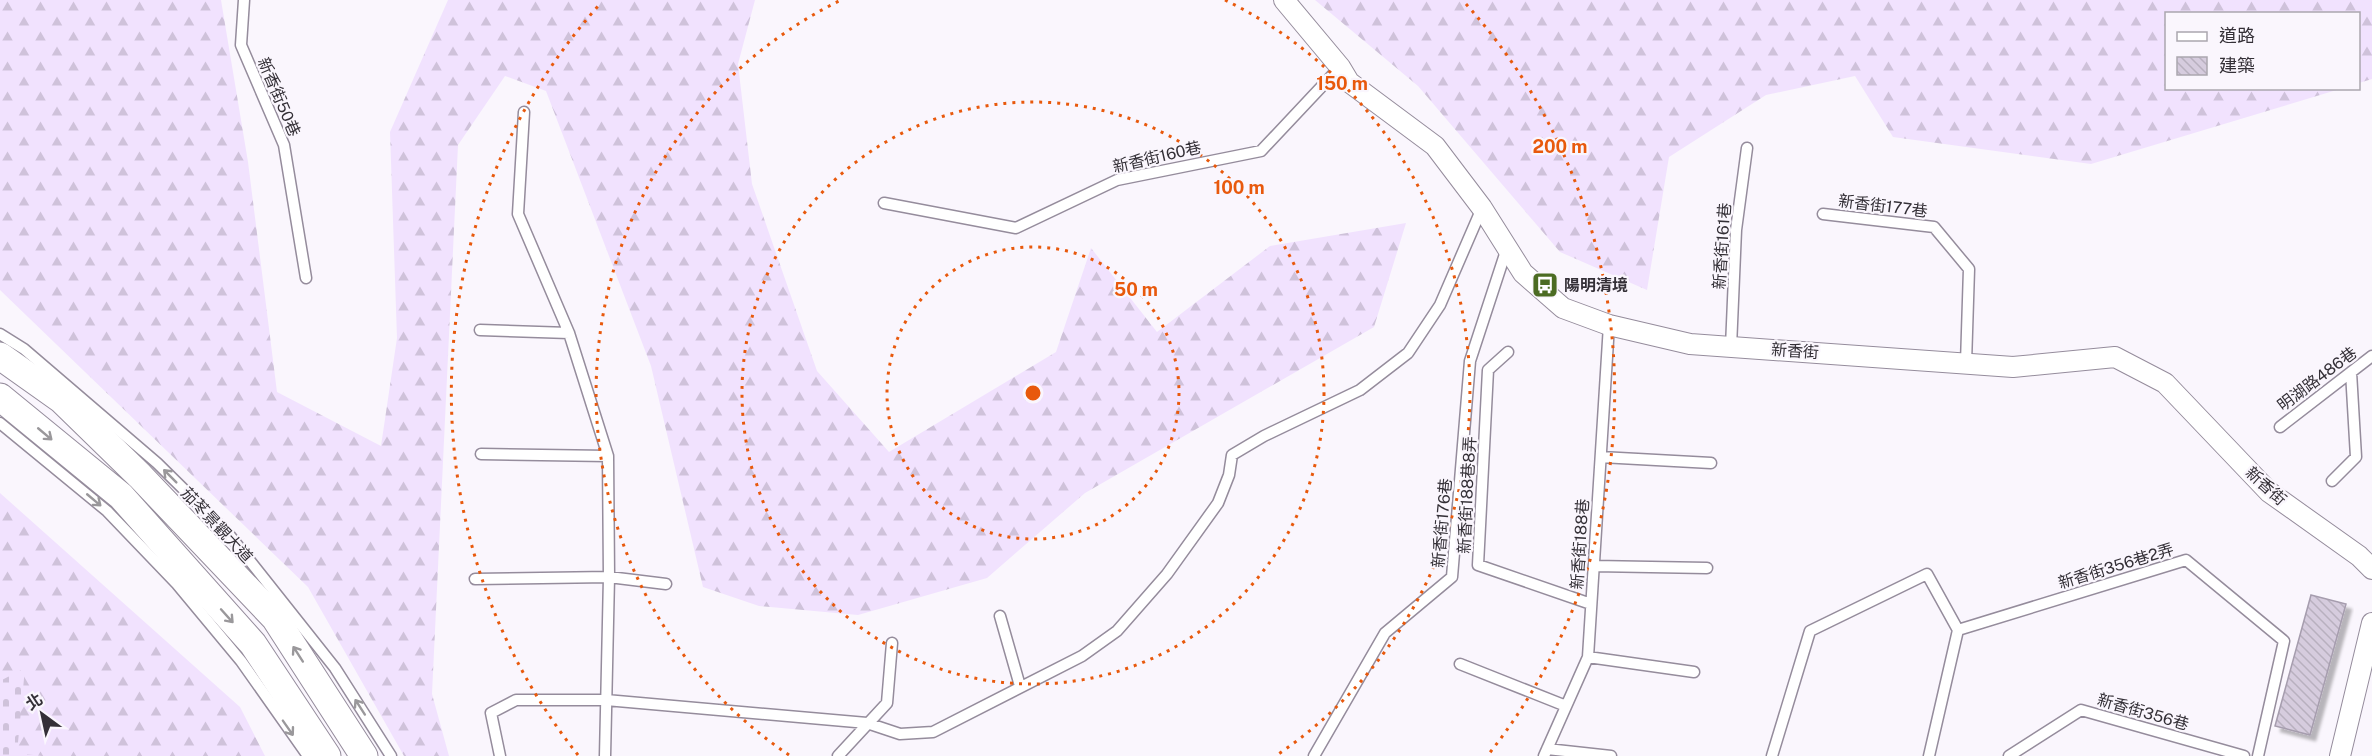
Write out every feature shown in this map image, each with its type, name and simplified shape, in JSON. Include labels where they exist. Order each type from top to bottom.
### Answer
[{"type":"street","name":"新香街","points":[[1284,0],[1349,82],[1435,146],[1482,208],[1523,273],[1563,308],[1609,325],[1690,344],[2013,367],[2115,357],[2165,382],[2269,492],[2359,556],[2372,569]]},
{"type":"street","name":"茄苳景觀大道","points":[[2,342],[140,476],[275,618],[364,756]]},
{"type":"street","points":[[0,397],[121,496],[253,644],[327,756]]},
{"type":"street","points":[[2340,756],[2372,623]]},
{"type":"lane","name":"新香街50巷","points":[[244,0],[241,45],[284,145],[306,278]]},
{"type":"lane","name":"新香街160巷","points":[[884,203],[1016,228],[1117,180],[1261,151],[1340,68]]},
{"type":"lane","points":[[524,112],[518,214],[569,333],[608,456],[609,577],[605,756]]},
{"type":"lane","name":"新香街161巷","points":[[1731,347],[1736,230],[1747,148]]},
{"type":"lane","points":[[500,756],[491,713],[516,700],[606,700],[867,723],[900,734],[933,732],[1082,656],[1117,631],[1167,574],[1218,503],[1229,475],[1232,455],[1264,436],[1360,390],[1408,353],[1440,305],[1482,208]]},
{"type":"lane","name":"新香街177巷","points":[[1823,214],[1934,227],[1969,269],[1966,363]]},
{"type":"lane","name":"新香街176巷","points":[[1314,756],[1385,633],[1452,577],[1470,361],[1507,247]]},
{"type":"lane","name":"新香街188巷","points":[[1545,753],[1588,657],[1609,325]]},
{"type":"lane","points":[[480,330],[569,333]]},
{"type":"lane","name":"茄苳景觀大道","points":[[2,342],[24,349],[157,463],[227,532],[335,668],[391,756]]},
{"type":"lane","name":"新香街188巷8弄","points":[[1508,352],[1488,370],[1478,565],[1591,604]]},
{"type":"lane","name":"明湖路486巷","points":[[2280,427],[2372,356]]},
{"type":"lane","points":[[2332,481],[2356,457],[2351,372]]},
{"type":"lane","points":[[0,423],[107,512],[177,584],[241,661],[308,756]]},
{"type":"lane","points":[[481,454],[608,456]]},
{"type":"lane","points":[[1601,457],[1711,463]]},
{"type":"lane","name":"新香街356巷2弄","points":[[1959,630],[2186,560],[2284,641],[2258,756]]},
{"type":"lane","points":[[1594,566],[1707,568]]},
{"type":"lane","points":[[1772,756],[1810,631],[1927,574],[1959,630],[1929,756]]},
{"type":"lane","points":[[475,579],[609,577],[666,584]]},
{"type":"lane","points":[[1000,616],[1020,686]]},
{"type":"lane","points":[[838,756],[887,704],[892,643]]},
{"type":"lane","points":[[1588,657],[1694,672]]},
{"type":"lane","points":[[1460,664],[1566,705]]},
{"type":"lane","name":"新香街356巷","points":[[2009,756],[2081,710],[2244,756]]},
{"type":"lane","points":[[1545,753],[1611,756]]},
{"type":"green space","points":[[0,0],[221,0],[248,162],[277,392],[381,446],[397,338],[390,132],[448,0],[755,0],[738,64],[752,184],[817,371],[889,452],[1056,352],[1091,248],[1157,332],[1270,246],[1406,223],[1374,327],[1085,493],[987,578],[858,615],[759,606],[703,587],[651,366],[546,91],[505,76],[458,145],[432,694],[449,756],[404,756],[308,587],[0,290]]},
{"type":"green space","points":[[1315,0],[2372,0],[2372,79],[2360,83],[2360,12],[2165,12],[2165,90],[2337,90],[2091,164],[1893,137],[1855,76],[1766,95],[1669,157],[1647,290],[1560,252],[1418,86]]},
{"type":"green space","points":[[0,493],[240,707],[265,756],[0,756]]},
{"type":"green space","points":[[25,668],[17,753],[42,756],[0,756],[0,681]]},
{"type":"building","points":[[2311,595],[2346,604],[2310,735],[2275,726]]},
{"type":"place","name":"陽明清境","points":[[1545,285]]}]
